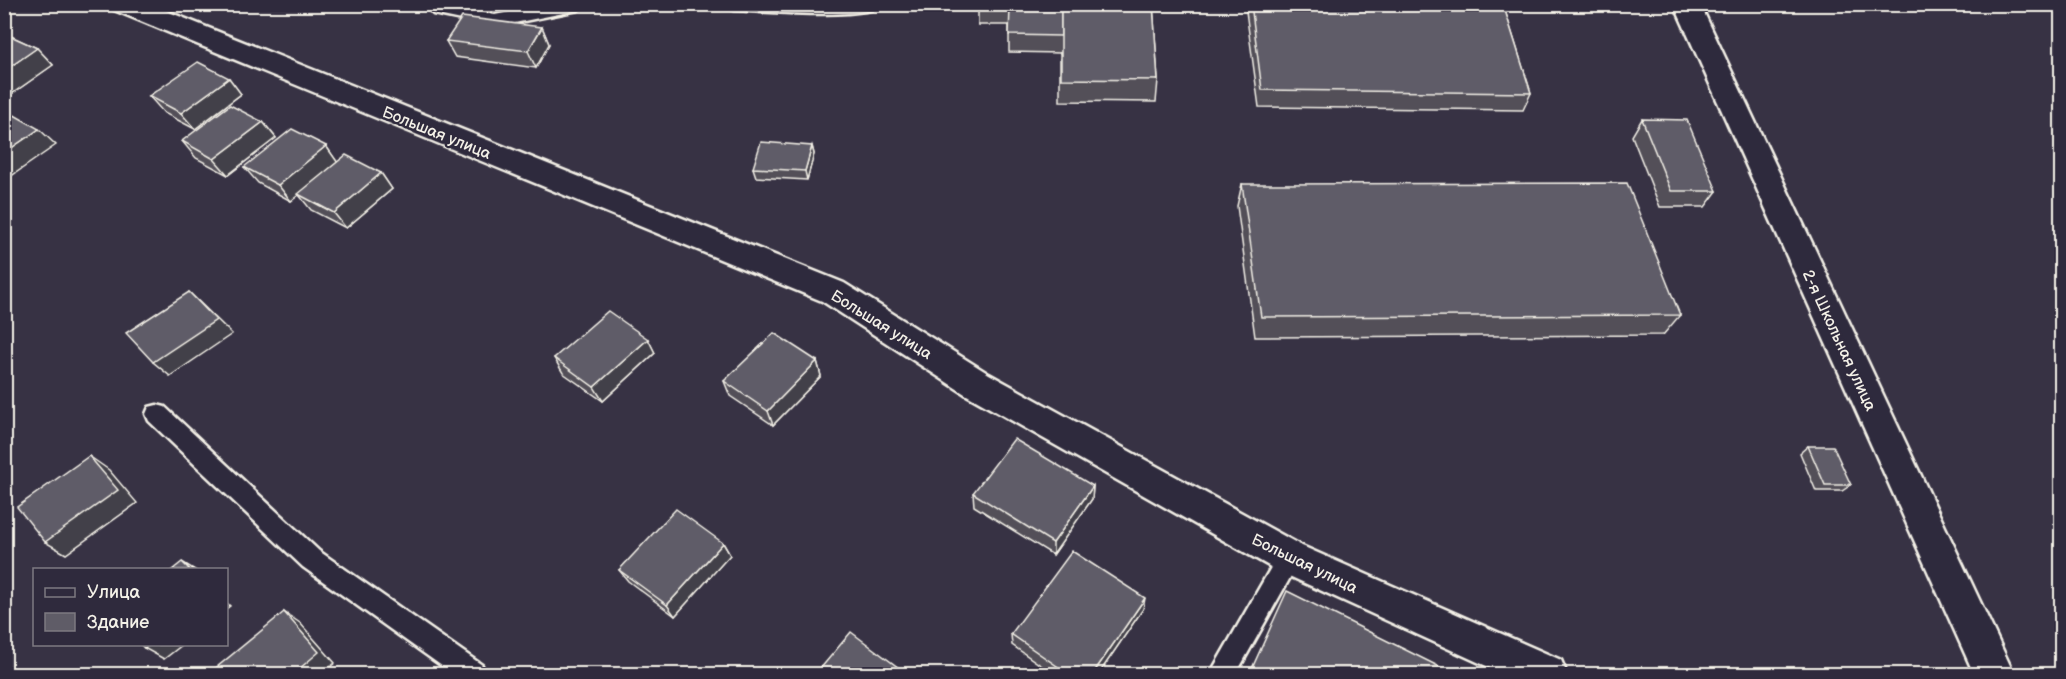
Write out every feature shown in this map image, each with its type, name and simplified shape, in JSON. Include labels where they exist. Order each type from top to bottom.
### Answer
[{"type":"street","name":"Большая улица","points":[[123,4],[833,292],[977,384],[1289,558],[1547,675]]},
{"type":"street","name":"2-я Школьная улица","points":[[1687,4],[1994,675]]},
{"type":"lane","points":[[433,4],[439,10],[495,21],[578,4]]},
{"type":"lane","points":[[733,4],[839,9],[874,4]]},
{"type":"lane","points":[[157,414],[311,559],[473,675]]},
{"type":"lane","points":[[1222,675],[1289,558]]},
{"type":"building","points":[[978,4],[1061,4],[1061,36],[1009,35],[1010,8],[978,8]]},
{"type":"building","points":[[1061,4],[1153,4],[1158,80],[1061,79]]},
{"type":"building","points":[[1251,4],[1503,4],[1531,93],[1262,90]]},
{"type":"building","points":[[462,17],[542,27],[528,51],[446,41]]},
{"type":"building","points":[[4,33],[37,48],[4,71]]},
{"type":"building","points":[[198,62],[229,78],[181,113],[149,96]]},
{"type":"building","points":[[230,105],[263,122],[214,159],[182,141]]},
{"type":"building","points":[[9,112],[39,129],[4,153],[4,115]]},
{"type":"building","points":[[1642,119],[1687,120],[1717,191],[1671,191]]},
{"type":"building","points":[[292,129],[326,146],[278,185],[244,167]]},
{"type":"building","points":[[761,142],[812,146],[805,171],[753,168]]},
{"type":"building","points":[[346,155],[381,173],[334,213],[298,194]]},
{"type":"building","points":[[1627,183],[1680,315],[1261,317],[1242,184]]},
{"type":"building","points":[[189,292],[216,320],[153,362],[126,333]]},
{"type":"building","points":[[608,311],[648,339],[594,387],[554,358]]},
{"type":"building","points":[[774,333],[817,361],[768,411],[724,381]]},
{"type":"building","points":[[1014,439],[1093,486],[1053,543],[973,493]]},
{"type":"building","points":[[1808,446],[1833,446],[1851,485],[1825,485]]},
{"type":"building","points":[[89,456],[118,490],[45,542],[17,507]]},
{"type":"building","points":[[676,509],[723,543],[667,605],[619,570]]},
{"type":"building","points":[[1072,551],[1145,598],[1092,675],[1070,675],[1011,634]]},
{"type":"building","points":[[182,562],[188,568],[174,568]]},
{"type":"building","points":[[1287,591],[1456,675],[1249,675]]},
{"type":"building","points":[[284,612],[319,652],[292,675],[213,675],[211,672]]},
{"type":"building","points":[[851,632],[903,671],[900,675],[815,675]]}]
